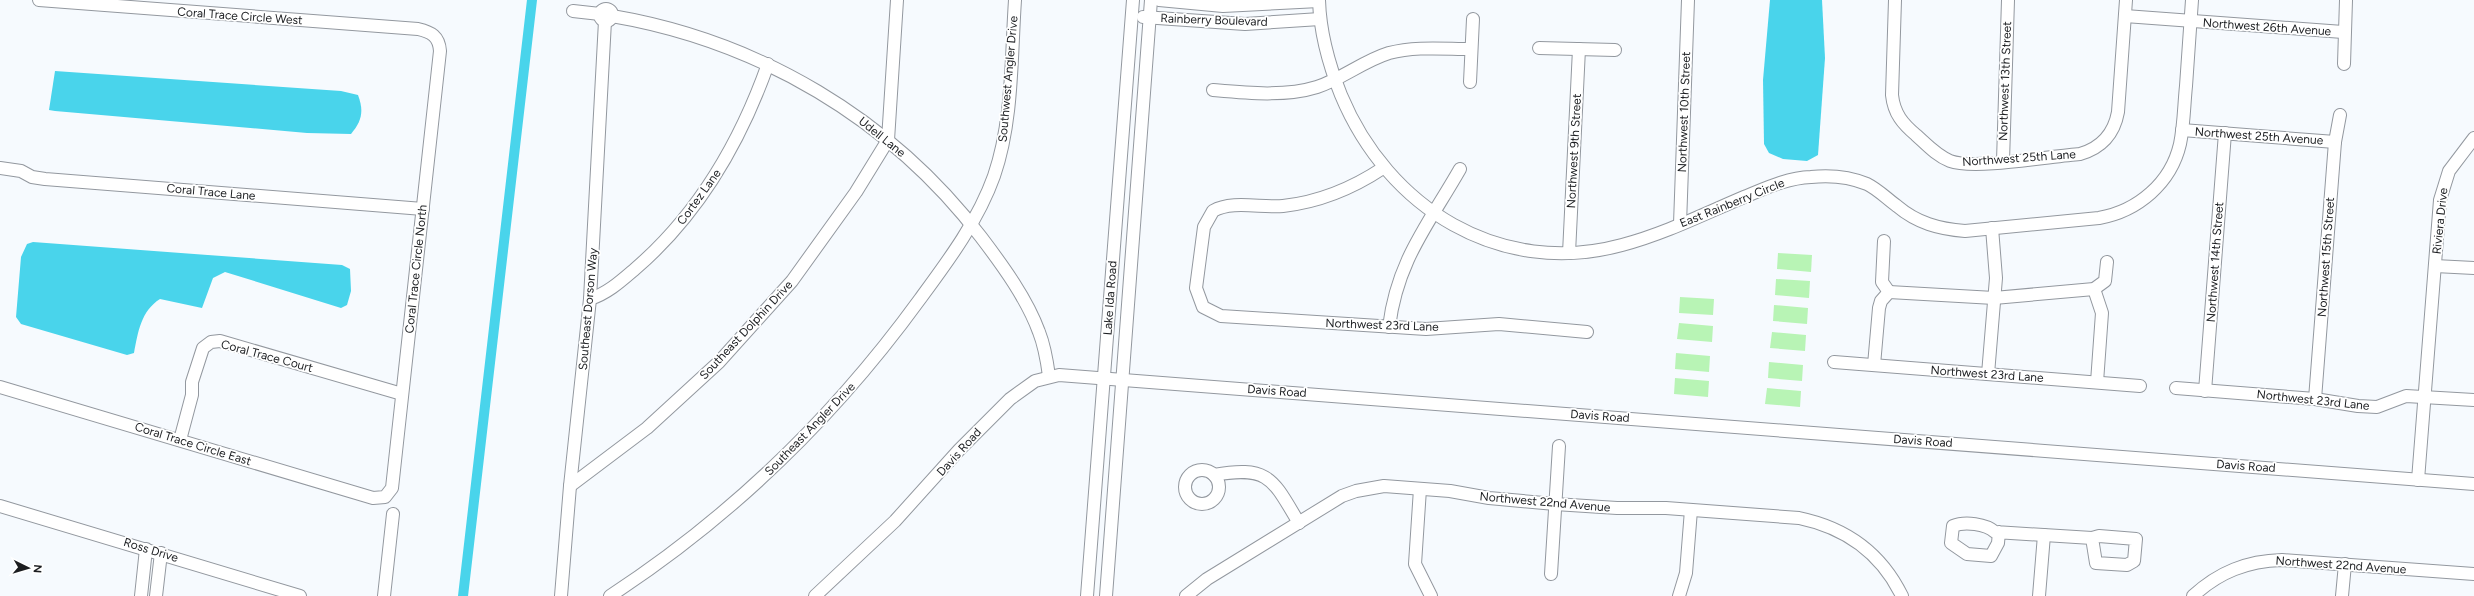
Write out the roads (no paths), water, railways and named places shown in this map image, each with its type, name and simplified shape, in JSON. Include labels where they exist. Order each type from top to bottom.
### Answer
[{"type":"street","name":"Coral Trace Circle West","points":[[39,0],[418,29],[429,32],[438,39]]},
{"type":"street","name":"Southwest Angler Drive","points":[[971,224],[987,192],[1003,141],[1015,0]]},
{"type":"street","name":"Lake Ida Road","points":[[1087,596],[1133,0]]},
{"type":"street","name":"Lake Ida Road","points":[[1106,596],[1151,0]]},
{"type":"street","name":"Rainberry Boulevard","points":[[1159,0],[1223,6],[1319,1]]},
{"type":"street","name":"Northwest 10th Street","points":[[1680,224],[1688,0]]},
{"type":"street","name":"Northwest 25th Lane","points":[[1894,0],[1892,96],[1894,110],[1902,123],[1936,153],[1948,160],[1968,164],[2087,152],[2106,139],[2114,126],[2118,112],[2125,16]]},
{"type":"street","name":"Northwest 13th Street","points":[[2003,161],[2008,0]]},
{"type":"street","points":[[2125,16],[2126,0]]},
{"type":"street","name":"East Rainberry Circle","points":[[1319,1],[1320,19],[1334,79],[1354,125],[1383,168],[1400,187],[1434,214],[1469,233],[1493,242],[1518,248],[1569,253],[1621,246],[1680,224],[1776,184],[1804,177],[1843,177],[1869,185],[1908,215],[1935,227],[1965,231],[2099,218],[2120,212],[2134,206],[2151,193],[2169,171],[2176,158],[2182,130],[2192,0]]},
{"type":"street","points":[[2344,64],[2343,32],[2346,0]]},
{"type":"street","points":[[888,140],[893,2]]},
{"type":"street","name":"Udell Lane","points":[[573,11],[606,12],[710,40],[768,64],[831,99],[888,140],[935,184],[971,224],[1006,273],[1028,310],[1045,349],[1050,376]]},
{"type":"street","name":"Southeast Dorson Way","points":[[561,596],[570,486],[590,299],[606,12]]},
{"type":"street","name":"Rainberry Boulevard","points":[[1132,16],[1245,24],[1320,19]]},
{"type":"street","name":"Northwest 26th Avenue","points":[[2125,16],[2343,32]]},
{"type":"street","points":[[1470,82],[1473,19]]},
{"type":"street","name":"Coral Trace Circle North","points":[[385,497],[392,488],[440,51],[438,39]]},
{"type":"street","points":[[1213,90],[1264,93],[1316,87],[1369,60],[1396,52],[1424,48],[1471,49]]},
{"type":"street","points":[[1539,48],[1615,50]]},
{"type":"street","name":"Northwest 9th Street","points":[[1569,253],[1578,49]]},
{"type":"street","name":"Cortez Lane","points":[[590,299],[603,295],[646,260],[689,213],[725,161],[740,133],[768,64]]},
{"type":"street","name":"Northwest 15th Street","points":[[2315,399],[2335,142],[2340,116]]},
{"type":"street","name":"Northwest 25th Avenue","points":[[2182,130],[2335,142]]},
{"type":"street","name":"Northwest 14th Street","points":[[2205,391],[2225,133]]},
{"type":"street","name":"Riviera Drive","points":[[2418,480],[2443,186],[2453,164],[2474,138]]},
{"type":"street","name":"Southeast Dolphin Drive","points":[[570,486],[615,454],[684,396],[761,318],[822,242],[856,192],[888,140]]},
{"type":"street","name":"Coral Trace Lane","points":[[0,168],[21,171],[32,177],[45,179],[423,209]]},
{"type":"street","name":"Northwest 23rd Lane","points":[[1383,168],[1354,185],[1308,202],[1283,206],[1219,207],[1208,216],[1204,227],[1196,288],[1203,306],[1208,311],[1221,316],[1426,329],[1499,324],[1587,332]]},
{"type":"street","points":[[1388,327],[1394,293],[1412,248],[1460,169]]},
{"type":"street","name":"Southeast Angler Drive","points":[[610,596],[676,550],[716,518],[808,433],[868,367],[900,327],[971,224]]},
{"type":"street","points":[[1988,374],[1996,269],[1992,228]]},
{"type":"street","points":[[1884,241],[1882,282],[1889,292]]},
{"type":"street","points":[[1889,292],[1994,298],[2094,289],[2100,286],[2104,281],[2107,262]]},
{"type":"street","name":"Riviera Drive","points":[[2435,266],[2474,268]]},
{"type":"street","points":[[2094,289],[2102,314],[2097,382]]},
{"type":"street","points":[[1874,365],[1879,308],[1881,301],[1889,292]]},
{"type":"street","name":"Coral Trace Court","points":[[180,440],[192,395],[192,382],[198,362],[203,348],[211,342],[220,341],[402,394]]},
{"type":"street","name":"Northwest 23rd Lane","points":[[1834,362],[2140,386]]},
{"type":"street","name":"Davis Road","points":[[815,596],[895,521],[984,424],[1022,389],[1050,376],[1122,379],[2474,484]]},
{"type":"street","name":"Coral Trace Circle East","points":[[0,387],[374,498],[385,497]]},
{"type":"street","name":"Northwest 23rd Lane","points":[[2176,388],[2315,399],[2377,406],[2406,396],[2425,397]]},
{"type":"street","points":[[2425,397],[2474,400]]},
{"type":"street","points":[[1551,574],[1559,446]]},
{"type":"street","points":[[1214,476],[1231,472],[1265,476],[1276,485],[1299,523]]},
{"type":"street","name":"Northwest 22nd Avenue","points":[[1186,596],[1207,579],[1299,523],[1356,491],[1384,486],[1555,504],[1617,508],[1691,510],[1799,518],[1832,527],[1853,538],[1875,556],[1886,568],[1902,596]]},
{"type":"street","points":[[1420,489],[1415,564],[1431,596]]},
{"type":"street","name":"Ross Drive","points":[[0,506],[161,553],[300,596]]},
{"type":"street","points":[[1679,596],[1686,573],[1691,510]]},
{"type":"street","points":[[384,596],[393,514]]},
{"type":"street","points":[[1999,532],[2092,538]]},
{"type":"street","points":[[2039,596],[2044,535]]},
{"type":"street","points":[[141,596],[146,549]]},
{"type":"street","points":[[156,596],[161,553]]},
{"type":"street","name":"Northwest 22nd Avenue","points":[[2193,596],[2220,576],[2250,563],[2282,560],[2474,574]]},
{"type":"street","points":[[2342,596],[2345,564]]},
{"type":"water","points":[[1770,0],[1822,0],[1825,58],[1818,155],[1807,161],[1783,159],[1769,153],[1764,144],[1763,80]]},
{"type":"water","points":[[55,71],[341,91],[358,95],[361,106],[361,116],[358,125],[351,134],[307,133],[55,111],[49,110]]},
{"type":"water","points":[[33,242],[342,265],[350,269],[351,291],[347,305],[341,308],[225,272],[213,278],[202,308],[160,299],[154,304],[148,310],[141,323],[134,353],[127,355],[21,324],[16,317],[21,257],[27,244]]},
{"type":"waterway","points":[[463,596],[532,0]]}]
